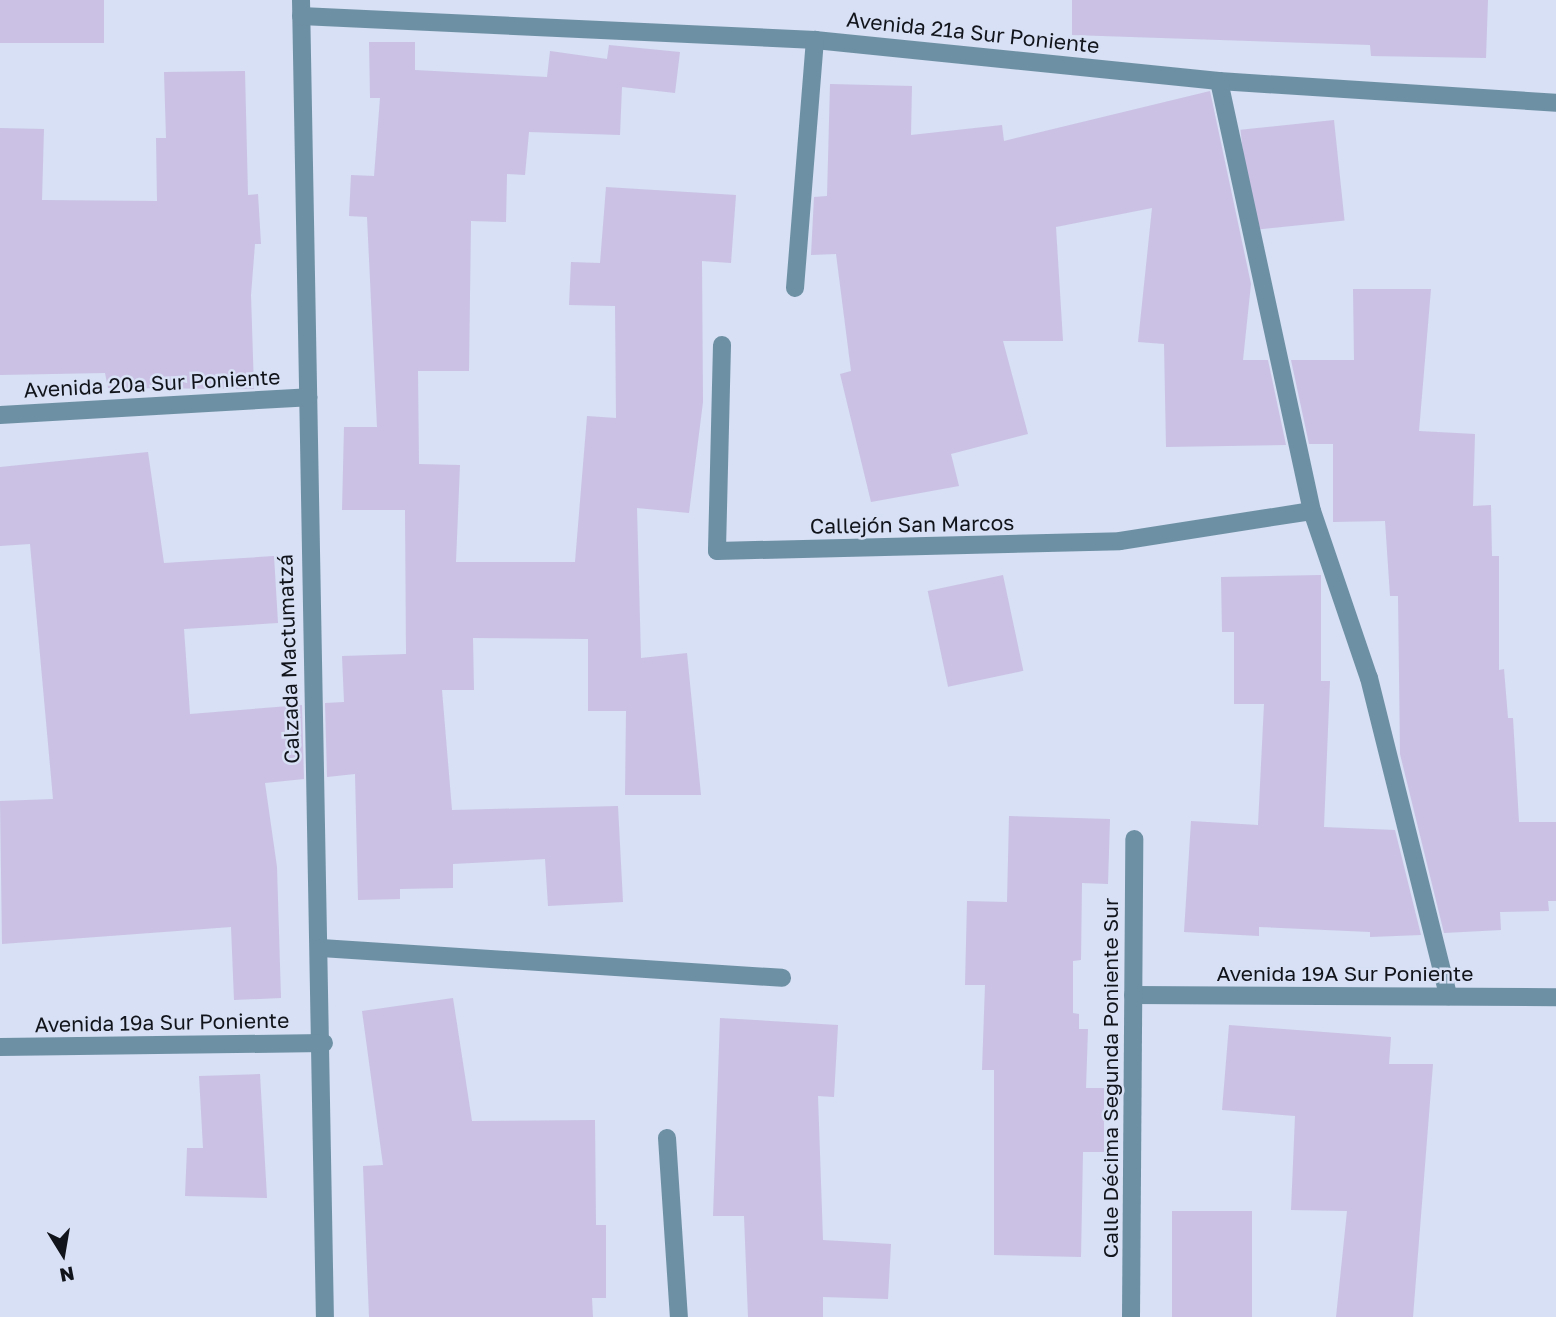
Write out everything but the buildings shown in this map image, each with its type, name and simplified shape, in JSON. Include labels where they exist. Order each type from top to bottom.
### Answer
[{"type":"street","name":"Avenida 21a Sur Poniente","points":[[301,8],[815,40],[1219,81],[1556,103]]},
{"type":"street","name":"Calzada Mactumatzá","points":[[301,8],[324,1043],[325,1317]]},
{"type":"street","points":[[795,288],[815,40]]},
{"type":"street","points":[[1219,81],[1312,511],[1369,678],[1448,996]]},
{"type":"street","name":"Callejón San Marcos","points":[[722,345],[717,551],[1121,541],[1312,511]]},
{"type":"street","name":"Avenida 20a Sur Poniente","points":[[0,415],[308,397]]},
{"type":"street","name":"Calle Décima Segunda Poniente Sur","points":[[1131,1317],[1134,839]]},
{"type":"street","points":[[321,948],[782,978]]},
{"type":"street","name":"Avenida 19A Sur Poniente","points":[[1133,995],[1556,997]]},
{"type":"street","name":"Avenida 19a Sur Poniente","points":[[0,1046],[324,1043]]},
{"type":"street","points":[[667,1138],[679,1317]]}]
